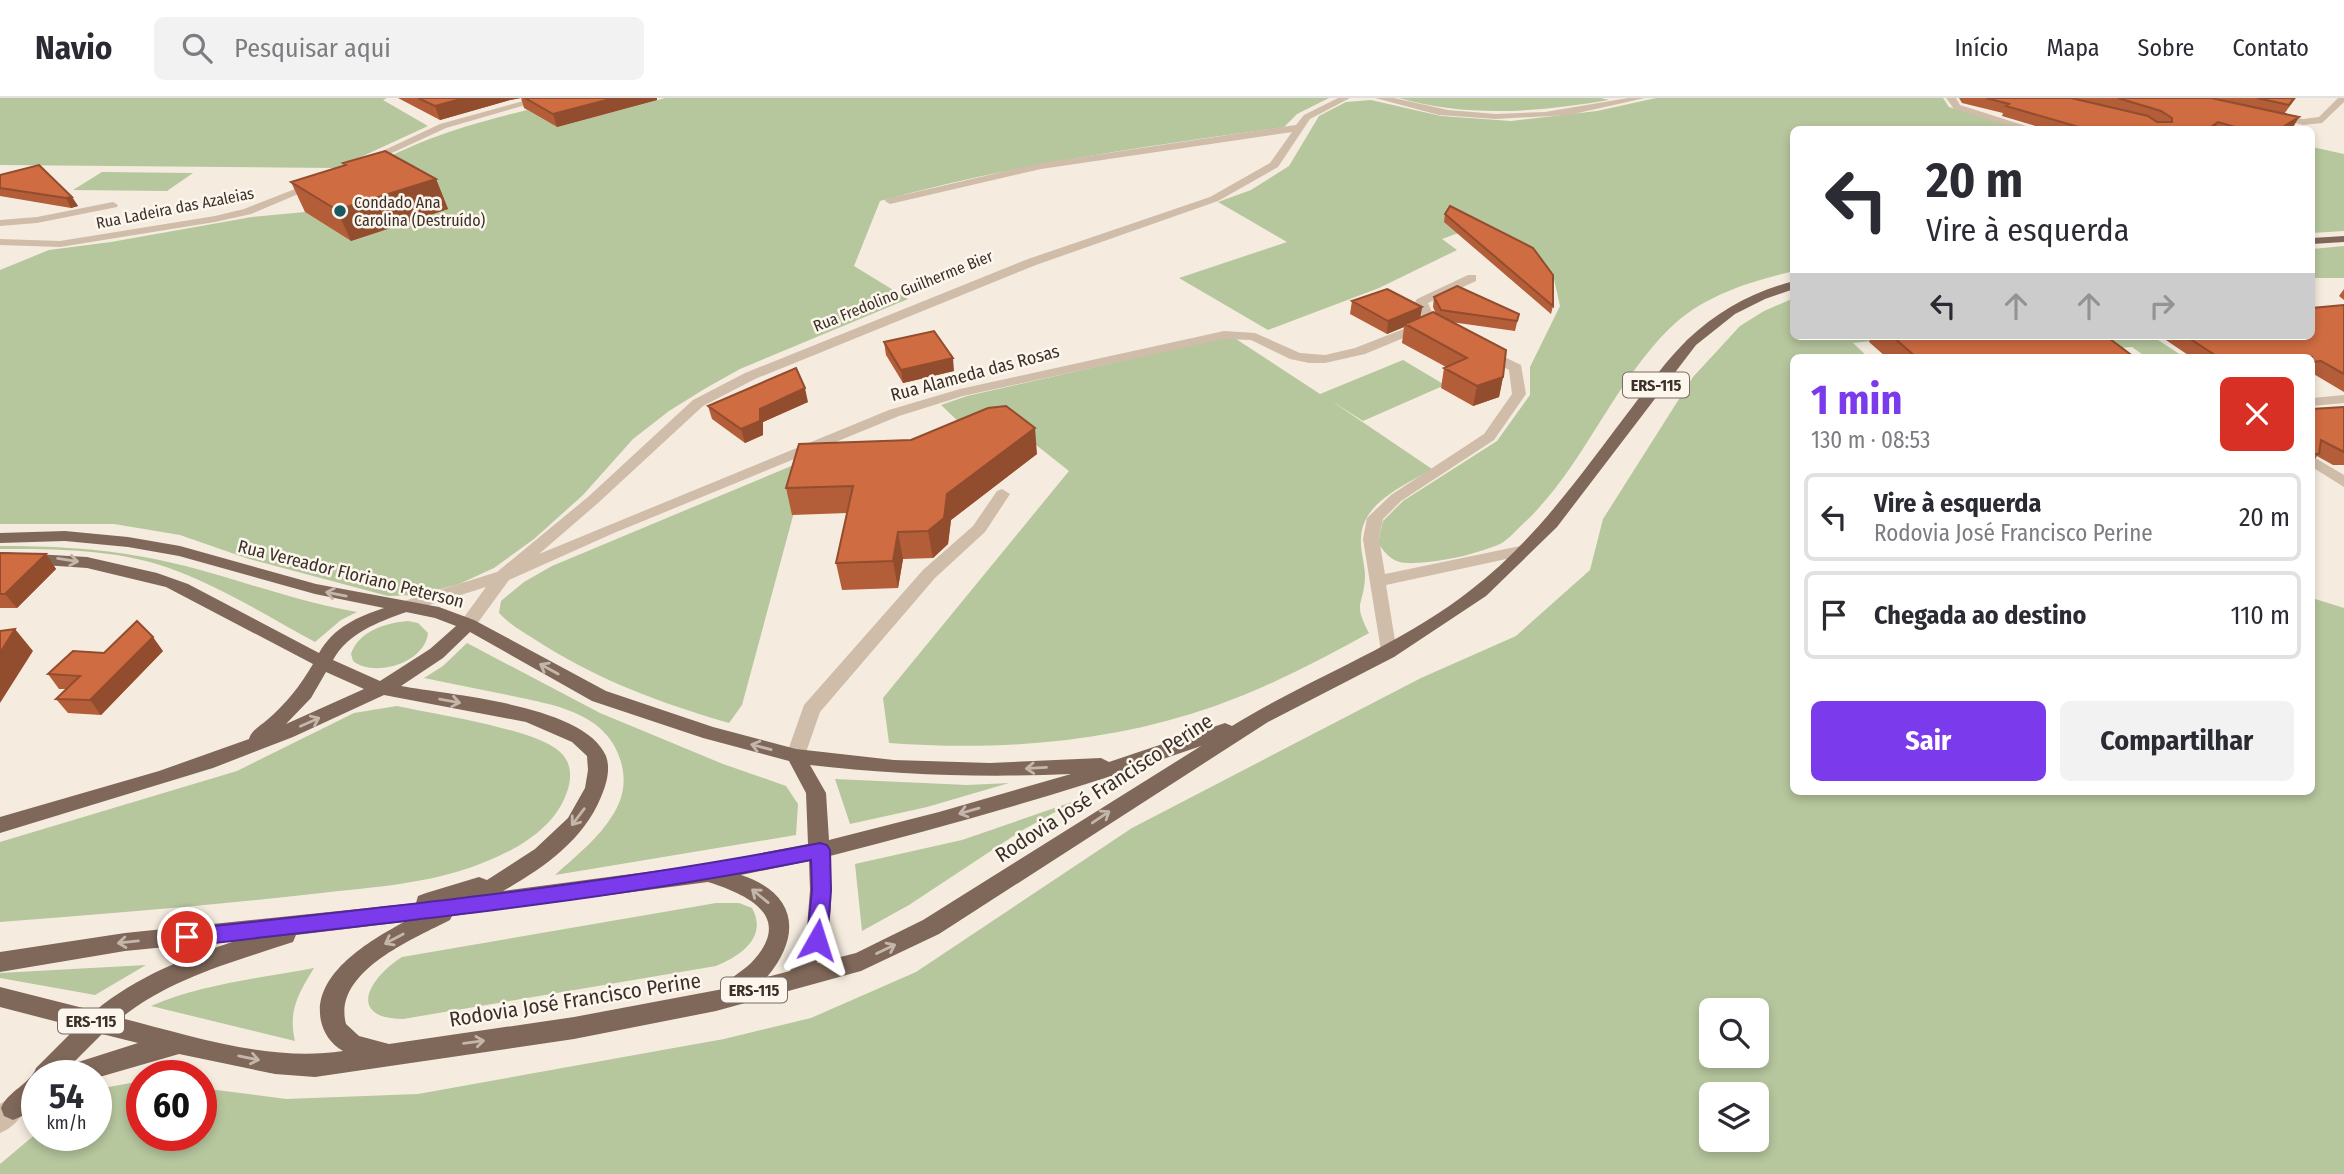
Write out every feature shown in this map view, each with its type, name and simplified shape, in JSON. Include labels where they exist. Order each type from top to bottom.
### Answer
[{"type":"main road","points":[[2315,241],[2344,239]]},
{"type":"main road","name":"Rodovia José Francisco Perine","points":[[0,997],[182,1044],[275,1063],[315,1066],[574,1028],[716,1001],[861,961],[931,927],[1261,717],[1388,653],[1480,592],[1551,524],[1679,355],[1698,334],[1735,306],[1790,286]]},
{"type":"main road","name":"Rua Vereador Floriano Peterson","points":[[0,538],[65,536],[128,542],[180,551],[315,589],[439,613],[468,624],[599,696],[710,733],[796,756],[894,767],[990,770],[1129,764]]},
{"type":"main road","points":[[0,557],[56,558],[117,568],[173,584],[351,677],[383,689],[516,713],[553,723],[582,739],[595,754],[599,772],[593,793],[583,812],[560,840],[512,875],[376,948],[348,974],[331,1002],[333,1025],[347,1041],[386,1054]]},
{"type":"main road","name":"Rua Fredolino Guilherme Bier","points":[[246,748],[283,717],[305,692],[335,641],[362,622],[404,607]]},
{"type":"main road","name":"Rua Fredolino Guilherme Bier","points":[[0,825],[137,787],[246,748],[383,689],[426,664],[468,624]]},
{"type":"main road","name":"Rodovia José Francisco Perine","points":[[0,962],[125,942],[355,920],[707,873],[820,850],[939,820],[1129,764],[1261,717]]},
{"type":"main road","points":[[796,756],[816,793],[820,850],[820,927],[817,940],[799,976]]},
{"type":"main road","points":[[707,873],[755,890],[778,913],[780,931],[771,958],[761,970],[716,1001]]},
{"type":"main road","points":[[355,920],[444,897],[512,875]]},
{"type":"main road","points":[[61,1060],[127,1000],[186,969],[318,924]]},
{"type":"main road","points":[[112,1062],[182,1044]]},
{"type":"main road","points":[[4,1112],[21,1098]]},
{"type":"main road","points":[[4,1112],[21,1103]]},
{"type":"street","points":[[353,168],[397,145],[443,127],[545,98]]},
{"type":"street","name":"Rua Fredolino Guilherme Bier","points":[[468,624],[503,576],[593,500],[698,403],[812,350],[1032,262],[1214,199],[1274,165],[1298,128],[1317,111],[1345,98]]},
{"type":"street","points":[[1380,98],[1444,113],[1507,117],[1556,113],[1640,98]]},
{"type":"street","points":[[1951,98],[1957,107],[2021,126]]},
{"type":"street","points":[[2266,114],[2291,120],[2322,120],[2343,98]]},
{"type":"street","points":[[890,201],[942,186],[1038,166],[1298,128]]},
{"type":"street","name":"Rua Ladeira das Azaleias","points":[[0,242],[60,244],[215,219],[269,205],[326,181]]},
{"type":"street","points":[[0,223],[37,220],[113,205]]},
{"type":"street","points":[[1453,334],[1431,323],[1421,302],[1472,278]]},
{"type":"street","name":"Rua Alameda das Rosas","points":[[503,576],[894,413],[960,393],[1224,334],[1246,333],[1264,338],[1296,357],[1326,360],[1431,323]]},
{"type":"street","points":[[1388,653],[1371,539],[1375,518],[1396,498],[1489,437],[1519,394],[1516,368],[1475,346]]},
{"type":"street","points":[[2315,402],[2344,399]]},
{"type":"street","points":[[2315,462],[2344,482]]},
{"type":"street","points":[[796,756],[811,710],[929,574],[979,529],[1002,494]]},
{"type":"street","points":[[1377,582],[1525,550]]},
{"type":"street","name":"Rua Fredolino Guilherme Bier","points":[[404,607],[503,576]]},
{"type":"green space","points":[[0,98],[387,98],[383,100],[428,126],[337,168],[0,165]]},
{"type":"green space","points":[[665,98],[1329,98],[1297,114],[1284,127],[1030,166],[880,201],[854,266],[908,299],[740,369],[669,411],[633,439],[583,495],[534,539],[494,568],[459,584],[419,595],[388,596],[249,559],[180,535],[114,524],[0,524],[0,270],[49,250],[252,217],[305,212],[351,241],[447,209],[371,166],[410,147],[466,127],[527,110],[557,127]]},
{"type":"green space","points":[[1399,98],[1609,100],[1556,108],[1477,111]]},
{"type":"green space","points":[[1656,98],[1943,98],[1949,107],[2016,126],[1790,126],[1790,272],[1728,291],[1697,307],[1670,328],[1649,350],[1631,375],[1564,477],[1545,501],[1503,542],[1446,560],[1412,563],[1394,560],[1378,543],[1383,521],[1403,501],[1497,441],[1530,395],[1530,367],[1560,306],[1554,279],[1526,249],[1483,224],[1442,239],[1457,250],[1379,288],[1268,330],[1179,278],[1287,242],[1218,202],[1251,190],[1289,166],[1319,116],[1346,102],[1371,100],[1441,116],[1511,121],[1597,111]]},
{"type":"green space","points":[[2315,148],[2344,154],[2344,231],[2315,233]]},
{"type":"green space","points":[[102,172],[193,173],[167,191],[73,190]]},
{"type":"green space","points":[[2344,246],[2344,278],[2315,278],[2315,249]]},
{"type":"green space","points":[[1790,300],[1790,340],[1883,340],[1853,343],[1865,354],[1790,354],[1790,795],[2315,795],[2315,599],[2344,608],[2344,1174],[0,1174],[0,1164],[21,1146],[21,1151],[112,1151],[112,1086],[126,1084],[126,1151],[217,1151],[217,1090],[286,1099],[418,1094],[724,1039],[811,1018],[916,972],[1132,828],[1421,678],[1516,636],[1590,570],[1603,519],[1693,377],[1740,326],[1764,311]]},
{"type":"green space","points":[[1227,337],[1236,339],[1320,394],[1403,360],[1445,385],[1363,421],[1330,400],[1432,469],[1387,496],[1369,514],[1363,525],[1361,543],[1365,576],[1360,609],[1369,633],[1294,673],[1235,699],[1135,729],[1013,745],[889,743],[883,698],[1069,471],[1026,437],[961,424],[941,405],[967,396]]},
{"type":"green space","points":[[1979,340],[2158,340],[2179,354],[2142,354],[2132,347],[2071,351]]},
{"type":"green space","points":[[796,464],[804,475],[742,705],[729,723],[680,708],[587,670],[514,626],[499,613],[501,601],[524,582],[552,566]]},
{"type":"green space","points":[[0,546],[72,548],[144,557],[357,612],[341,620],[315,642],[223,592],[166,567],[105,553],[0,549]]},
{"type":"green space","points":[[408,621],[418,623],[428,633],[425,644],[409,660],[386,668],[362,666],[353,661],[351,654],[366,634],[382,626]]},
{"type":"green space","points":[[467,643],[600,713],[723,764],[786,786],[798,804],[796,835],[555,875],[595,838],[614,813],[623,788],[621,762],[614,745],[603,731],[573,712],[424,678],[443,666]]},
{"type":"green space","points":[[397,706],[507,729],[546,743],[559,751],[566,759],[570,773],[568,789],[553,818],[529,839],[500,856],[450,874],[411,882],[234,902],[0,922],[0,842],[237,771],[354,713]]},
{"type":"green space","points":[[835,779],[967,785],[1009,783],[927,807],[850,824]]},
{"type":"green space","points":[[1075,801],[1021,831],[909,905],[862,931],[855,864],[962,840]]},
{"type":"green space","points":[[716,903],[739,903],[752,908],[757,928],[743,951],[716,966],[403,1019],[385,1017],[374,1012],[369,1004],[369,995],[380,975],[402,957]]},
{"type":"green space","points":[[146,965],[95,995],[0,978],[0,973]]},
{"type":"green space","points":[[314,968],[296,1003],[293,1021],[295,1041],[151,1006],[210,987]]},
{"type":"building","points":[[418,98],[465,98],[435,106]]},
{"type":"building","points":[[525,98],[614,98],[553,114]]},
{"type":"building","points":[[1986,98],[2071,98],[2148,116],[2157,122],[2172,122],[2172,118],[2161,111],[2118,98],[2211,98],[2299,117],[2284,126],[2232,126],[2218,122],[2212,126],[2075,126],[2006,106],[2009,104]]},
{"type":"building","points":[[2257,98],[2294,98],[2289,105]]},
{"type":"building","points":[[385,151],[436,179],[337,210],[291,182],[346,165],[343,163]]},
{"type":"building","points":[[39,165],[72,197],[0,188],[0,175]]},
{"type":"building","points":[[1450,206],[1533,248],[1553,275],[1553,306],[1445,214]]},
{"type":"building","points":[[1457,286],[1519,314],[1517,321],[1441,310],[1434,297]]},
{"type":"building","points":[[1387,289],[1422,307],[1388,321],[1352,301]]},
{"type":"building","points":[[2344,305],[2344,374],[2321,361],[2315,362],[2315,354],[2213,354],[2192,340],[2315,340],[2315,308]]},
{"type":"building","points":[[1433,312],[1506,350],[1503,377],[1477,386],[1444,368],[1467,358],[1405,324]]},
{"type":"building","points":[[934,331],[953,358],[901,370],[884,342]]},
{"type":"building","points":[[1897,340],[2111,340],[2130,354],[1913,354]]},
{"type":"building","points":[[796,368],[805,388],[760,409],[760,421],[741,429],[708,406]]},
{"type":"building","points":[[1006,406],[1035,428],[947,494],[944,518],[928,531],[898,532],[893,561],[836,563],[853,486],[786,488],[799,444],[911,440],[988,408]]},
{"type":"building","points":[[2344,407],[2344,452],[2321,440],[2319,454],[2315,454],[2315,409]]},
{"type":"building","points":[[0,553],[46,554],[5,594],[0,594]]},
{"type":"building","points":[[137,621],[153,637],[90,700],[56,699],[80,676],[48,674],[73,651],[104,653]]},
{"type":"building","points":[[15,629],[0,653],[0,631]]},
{"type":"place","name":"Condado Ana Carolina (Destruído)","points":[[340,211]]},
{"type":"route","points":[[187,937],[454,908],[707,873],[820,850],[820,927],[817,940]]}]
